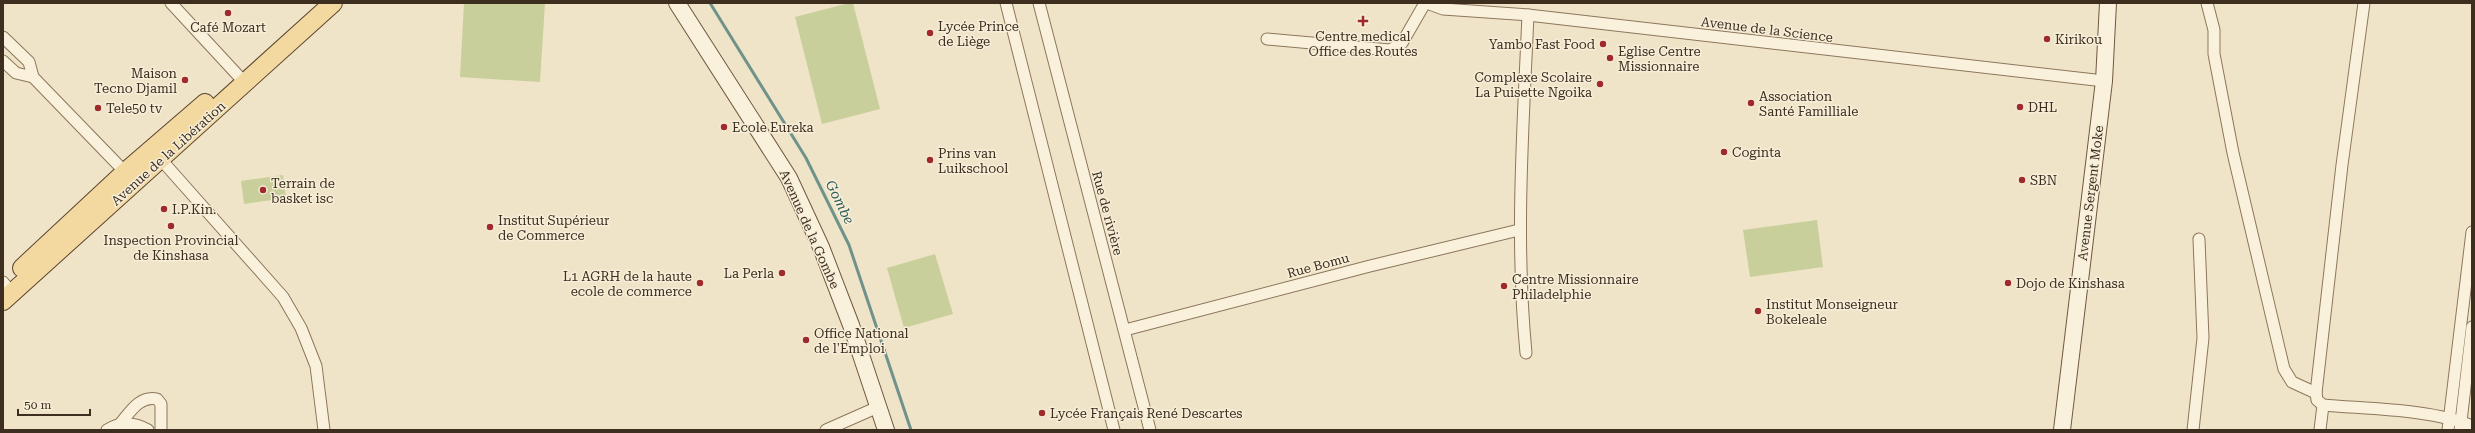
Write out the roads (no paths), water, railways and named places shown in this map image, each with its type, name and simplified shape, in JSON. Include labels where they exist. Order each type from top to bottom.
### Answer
[{"type":"main road","name":"Avenue de la Libération","points":[[241,79],[315,3]]},
{"type":"main road","name":"Avenue de la Libération","points":[[5,289],[241,79],[333,3]]},
{"type":"main road","name":"Avenue de la Libération","points":[[5,289],[125,172],[156,155]]},
{"type":"street","points":[[171,3],[241,79]]},
{"type":"street","name":"Avenue de la Gombe","points":[[677,3],[789,178],[821,247],[851,325],[886,430]]},
{"type":"street","points":[[1006,3],[1114,430]]},
{"type":"street","name":"Rue de rivière","points":[[1038,3],[1150,430]]},
{"type":"street","name":"Avenue de la Science","points":[[1267,39],[1390,50],[1402,43],[1426,3],[1443,9],[1528,15],[2104,81]]},
{"type":"street","name":"Avenue Sergent Moke","points":[[2062,430],[2104,81],[2108,3]]},
{"type":"street","points":[[2207,3],[2214,30],[2214,54],[2233,153],[2284,369],[2292,382],[2316,393]]},
{"type":"street","points":[[2364,3],[2342,165],[2316,393],[2317,400],[2323,405],[2460,426],[2472,426]]},
{"type":"street","points":[[1526,353],[1520,294],[1519,230],[1528,15]]},
{"type":"street","points":[[3,37],[29,62],[33,77],[125,172]]},
{"type":"street","points":[[3,62],[16,73],[33,77]]},
{"type":"street","points":[[156,155],[283,297],[301,328],[316,366],[324,430]]},
{"type":"street","name":"Rue Bomu","points":[[1125,330],[1370,266],[1519,230]]},
{"type":"street","points":[[2449,424],[2472,232]]},
{"type":"street","points":[[2193,430],[2203,338],[2199,239]]},
{"type":"street","points":[[2460,426],[2472,327]]},
{"type":"street","points":[[120,424],[141,401],[150,398],[157,399],[161,404],[161,430]]},
{"type":"street","points":[[2320,430],[2323,405]]},
{"type":"street","points":[[826,430],[878,407]]},
{"type":"street","points":[[106,430],[120,424],[136,423],[148,430]]},
{"type":"waterway","name":"Gombe","points":[[710,3],[806,158],[849,245],[911,430]]},
{"type":"place","name":"Café Mozart","points":[[228,13]]},
{"type":"place","name":"Centre medical Office des Routes","points":[[1363,21]]},
{"type":"place","name":"Lycée Prince de Liège","points":[[930,33]]},
{"type":"place","name":"Kirikou","points":[[2047,39]]},
{"type":"place","name":"Yambo Fast Food","points":[[1603,44]]},
{"type":"place","name":"Eglise Centre Missionnaire","points":[[1610,58]]},
{"type":"place","name":"Maison Tecno Djamil","points":[[185,80]]},
{"type":"place","name":"Complexe Scolaire La Puisette Ngoika","points":[[1600,84]]},
{"type":"place","name":"Association Santé Familliale","points":[[1751,103]]},
{"type":"place","name":"DHL","points":[[2020,107]]},
{"type":"place","name":"Tele50 tv","points":[[98,108]]},
{"type":"place","name":"Ecole Eureka","points":[[724,127]]},
{"type":"place","name":"Coginta","points":[[1724,152]]},
{"type":"place","name":"Prins van Luikschool","points":[[930,160]]},
{"type":"place","name":"SBN","points":[[2022,180]]},
{"type":"place","name":"Terrain de basket isc","points":[[263,190]]},
{"type":"place","name":"I.P.Kin.","points":[[164,209]]},
{"type":"place","name":"Inspection Provincial de Kinshasa","points":[[171,226]]},
{"type":"place","name":"Institut Supérieur de Commerce","points":[[490,227]]},
{"type":"place","name":"La Perla","points":[[782,273]]},
{"type":"place","name":"L1 AGRH de la haute ecole de commerce","points":[[700,283]]},
{"type":"place","name":"Dojo de Kinshasa","points":[[2008,283]]},
{"type":"place","name":"Centre Missionnaire Philadelphie","points":[[1504,286]]},
{"type":"place","name":"Institut Monseigneur Bokeleale","points":[[1758,311]]},
{"type":"place","name":"Office National de l'Emploi","points":[[806,340]]},
{"type":"place","name":"Lycée Français René Descartes","points":[[1042,413]]}]
